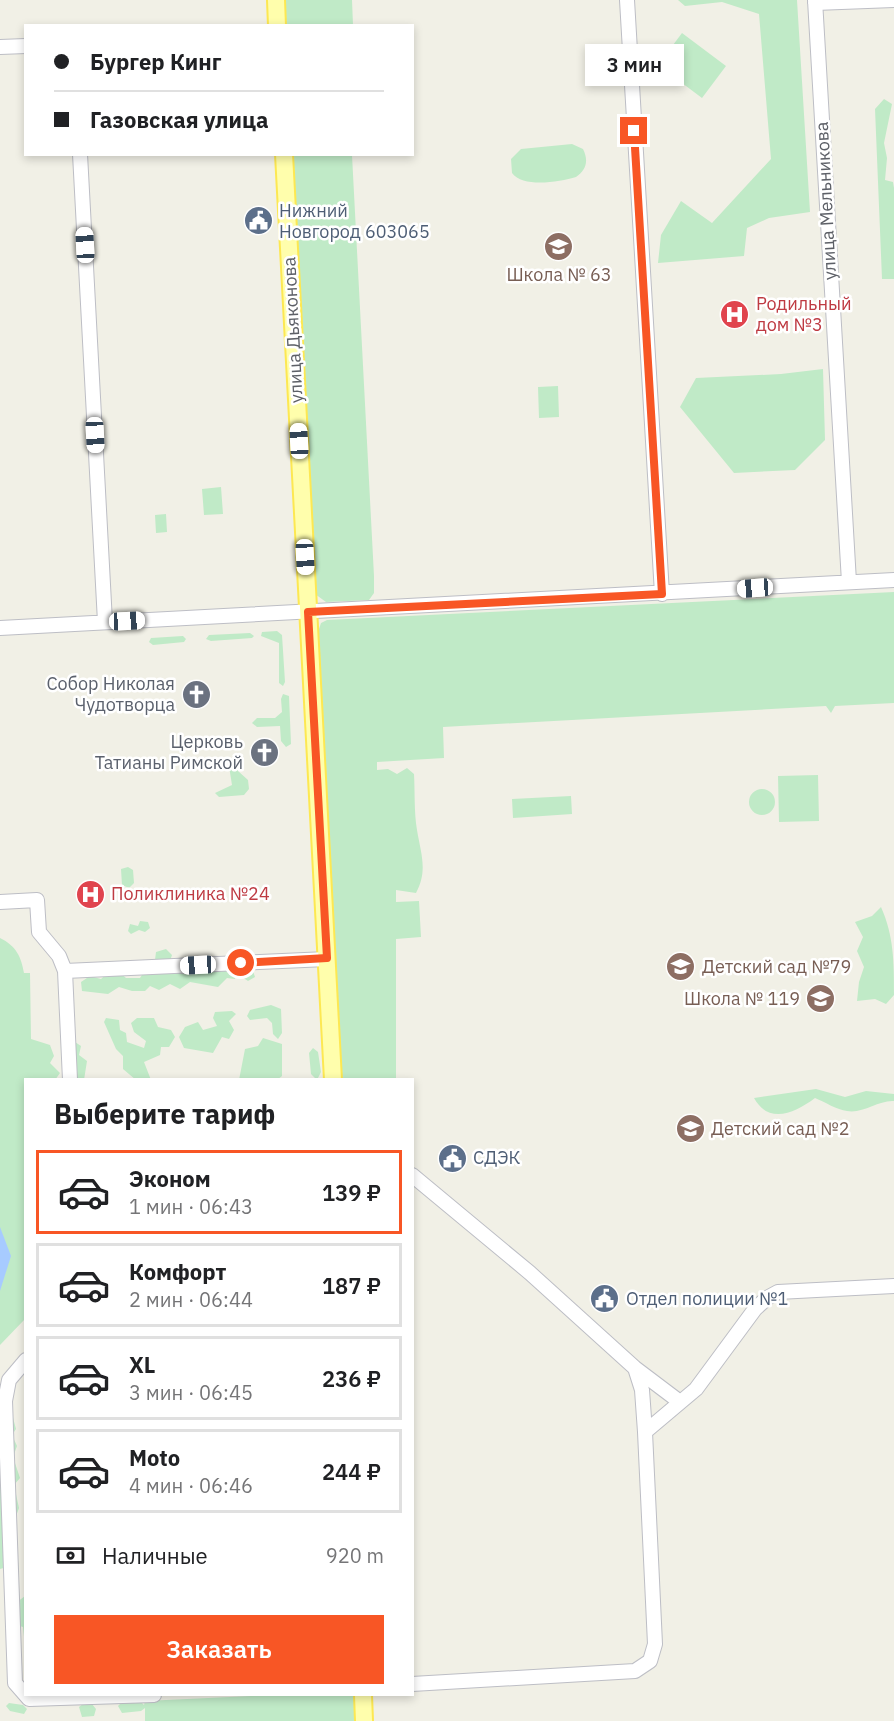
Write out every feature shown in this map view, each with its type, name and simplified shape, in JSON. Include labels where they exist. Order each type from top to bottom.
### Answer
[{"type":"main road","points":[[276,0],[278,24]]},
{"type":"main road","name":"улица Дьяконова","points":[[284,156],[333,1078]]},
{"type":"main road","points":[[363,1696],[364,1721]]},
{"type":"street","points":[[627,0],[662,594]]},
{"type":"street","points":[[815,2],[894,0]]},
{"type":"street","name":"улица Мельникова","points":[[815,2],[849,582]]},
{"type":"street","points":[[0,47],[24,46]]},
{"type":"street","points":[[80,156],[105,622]]},
{"type":"street","points":[[0,627],[662,594],[894,580]]},
{"type":"street","points":[[0,902],[37,900],[39,932],[59,956],[65,971],[70,1078]]},
{"type":"street","points":[[65,971],[327,958]]},
{"type":"street","points":[[414,1177],[530,1273],[635,1368],[658,1384],[671,1406]]},
{"type":"street","points":[[645,1432],[671,1406],[702,1383],[755,1309],[767,1298],[778,1292],[894,1286]]},
{"type":"street","points":[[24,1362],[9,1380],[4,1401],[15,1683],[24,1693]]},
{"type":"street","points":[[414,1684],[635,1671],[650,1661],[655,1644],[645,1432],[643,1403],[635,1368]]},
{"type":"street","points":[[658,1384],[646,1389],[643,1403],[650,1416],[671,1406]]},
{"type":"street","points":[[26,1696],[29,1699],[123,1696]]},
{"type":"green space","points":[[281,0],[352,0],[353,24],[283,24]]},
{"type":"green space","points":[[678,0],[797,0],[810,212],[769,218],[747,228],[744,256],[658,263],[661,235],[681,201],[712,223],[771,159],[759,14],[722,2],[685,6]]},
{"type":"green space","points":[[682,33],[726,66],[702,98],[658,65]]},
{"type":"green space","points":[[884,99],[892,104],[884,143],[887,158],[885,180],[893,182],[894,188],[894,279],[882,279],[875,109]]},
{"type":"green space","points":[[572,144],[583,149],[586,157],[584,168],[576,177],[560,181],[533,182],[517,178],[512,173],[511,159],[521,149]]},
{"type":"green space","points":[[290,156],[352,156],[374,593],[369,600],[326,602],[315,594]]},
{"type":"green space","points":[[823,369],[825,440],[795,470],[734,473],[680,407],[696,378],[781,374]]},
{"type":"green space","points":[[558,386],[559,417],[539,418],[538,387]]},
{"type":"green space","points":[[221,487],[223,514],[204,515],[202,489]]},
{"type":"green space","points":[[166,514],[167,532],[156,533],[155,515]]},
{"type":"green space","points":[[894,592],[894,703],[835,706],[831,713],[826,706],[443,727],[444,758],[377,762],[377,770],[388,769],[397,774],[407,768],[414,774],[416,823],[423,870],[416,893],[396,890],[396,902],[419,901],[421,937],[396,939],[396,1078],[340,1078],[317,635],[321,623],[327,620]]},
{"type":"green space","points":[[277,631],[282,635],[285,682],[283,686],[279,683],[279,643],[261,636],[262,632]]},
{"type":"green space","points":[[250,633],[254,636],[252,638],[211,641],[206,639],[209,635]]},
{"type":"green space","points":[[183,636],[186,639],[184,642],[153,645],[149,642],[151,638]]},
{"type":"green space","points":[[283,694],[289,696],[291,744],[286,747],[281,741],[280,726],[257,727],[252,723],[257,718],[275,718],[282,712]]},
{"type":"green space","points":[[241,754],[244,765],[238,771],[248,780],[249,789],[244,795],[219,797],[215,793],[232,785],[228,760]]},
{"type":"green space","points":[[818,775],[819,821],[779,822],[778,776]]},
{"type":"green space","points":[[762,789],[771,793],[775,802],[771,811],[762,815],[753,811],[749,802],[753,793]]},
{"type":"green space","points":[[571,796],[572,814],[513,818],[512,799]]},
{"type":"green space","points":[[128,867],[133,870],[134,883],[129,888],[122,885],[121,869]]},
{"type":"green space","points":[[881,907],[889,928],[893,961],[894,995],[886,1004],[875,999],[857,1001],[859,982],[864,967],[857,951],[863,937],[855,922],[872,916]]},
{"type":"green space","points":[[140,921],[148,922],[150,928],[145,932],[139,930],[131,934],[128,931],[130,924],[138,926]]},
{"type":"green space","points":[[0,938],[17,952],[24,973],[30,973],[31,1039],[50,1045],[54,1056],[50,1063],[60,1073],[56,1078],[24,1078],[24,1320],[0,1345]]},
{"type":"green space","points":[[166,949],[172,955],[168,967],[177,972],[192,975],[225,965],[230,971],[240,968],[253,971],[255,977],[248,981],[236,973],[235,979],[227,978],[218,987],[190,982],[180,989],[170,984],[159,990],[150,986],[145,991],[132,991],[119,987],[108,994],[82,991],[81,982],[90,976],[101,979],[110,971],[118,971],[126,978],[140,978],[145,970],[153,974],[159,973],[162,965],[155,960],[156,952]]},
{"type":"green space","points":[[271,1005],[281,1009],[282,1033],[278,1039],[273,1034],[272,1023],[267,1018],[250,1020],[247,1016],[250,1010]]},
{"type":"green space","points":[[232,1011],[236,1014],[229,1021],[234,1030],[229,1039],[222,1037],[213,1053],[184,1048],[179,1037],[185,1027],[198,1022],[203,1030],[217,1026],[213,1018],[215,1012]]},
{"type":"green space","points":[[106,1018],[119,1020],[120,1030],[126,1033],[127,1042],[144,1048],[146,1041],[134,1032],[131,1023],[137,1018],[154,1018],[158,1027],[171,1030],[175,1037],[169,1047],[161,1047],[160,1055],[144,1062],[150,1078],[134,1078],[123,1069],[123,1056],[116,1049],[104,1022]]},
{"type":"green space","points":[[263,1038],[282,1044],[282,1076],[280,1078],[239,1078],[245,1049],[258,1046]]},
{"type":"green space","points":[[75,1042],[81,1046],[79,1055],[87,1061],[84,1078],[71,1078],[70,1047]]},
{"type":"green space","points":[[313,1048],[318,1052],[321,1072],[318,1078],[311,1074],[309,1053]]},
{"type":"green space","points":[[816,1089],[845,1097],[866,1091],[894,1094],[894,1101],[847,1111],[815,1098],[791,1112],[775,1114],[767,1112],[754,1098]]},
{"type":"green space","points":[[7,1413],[12,1414],[16,1429],[12,1435],[17,1446],[13,1457],[20,1478],[14,1485],[19,1508],[15,1519],[19,1576],[14,1581],[7,1567],[0,1569],[0,1428]]},
{"type":"green space","points":[[24,1597],[24,1636],[23,1627],[13,1624],[17,1602]]},
{"type":"green space","points":[[248,1696],[354,1696],[358,1721],[145,1721],[145,1708],[141,1711],[122,1713],[118,1706],[122,1702],[139,1700],[144,1705],[145,1701]]},
{"type":"green space","points":[[9,1703],[23,1705],[27,1709],[24,1714],[10,1711],[6,1706]]},
{"type":"green space","points":[[83,1704],[92,1704],[96,1709],[94,1716],[82,1717],[79,1707]]},
{"type":"water","points":[[0,1227],[11,1256],[0,1291]]},
{"type":"place","name":"Нижний Новгород 603065","points":[[258,221]]},
{"type":"place","name":"Школа № 63","points":[[559,246]]},
{"type":"place","name":"Родильный дом №3","points":[[735,314]]},
{"type":"place","name":"Собор Николая Чудотворца","points":[[196,694]]},
{"type":"place","name":"Церковь Татианы Римской","points":[[264,752]]},
{"type":"place","name":"Поликлиника №24","points":[[90,894]]},
{"type":"place","name":"Детский сад №79","points":[[681,967]]},
{"type":"place","name":"Школа № 119","points":[[821,999]]},
{"type":"place","name":"Детский сад №2","points":[[690,1129]]},
{"type":"place","name":"СДЭК","points":[[452,1158]]},
{"type":"place","name":"Отдел полиции №1","points":[[605,1299]]},
{"type":"route","points":[[241,963],[327,958],[308,612],[662,594],[634,131]]}]
